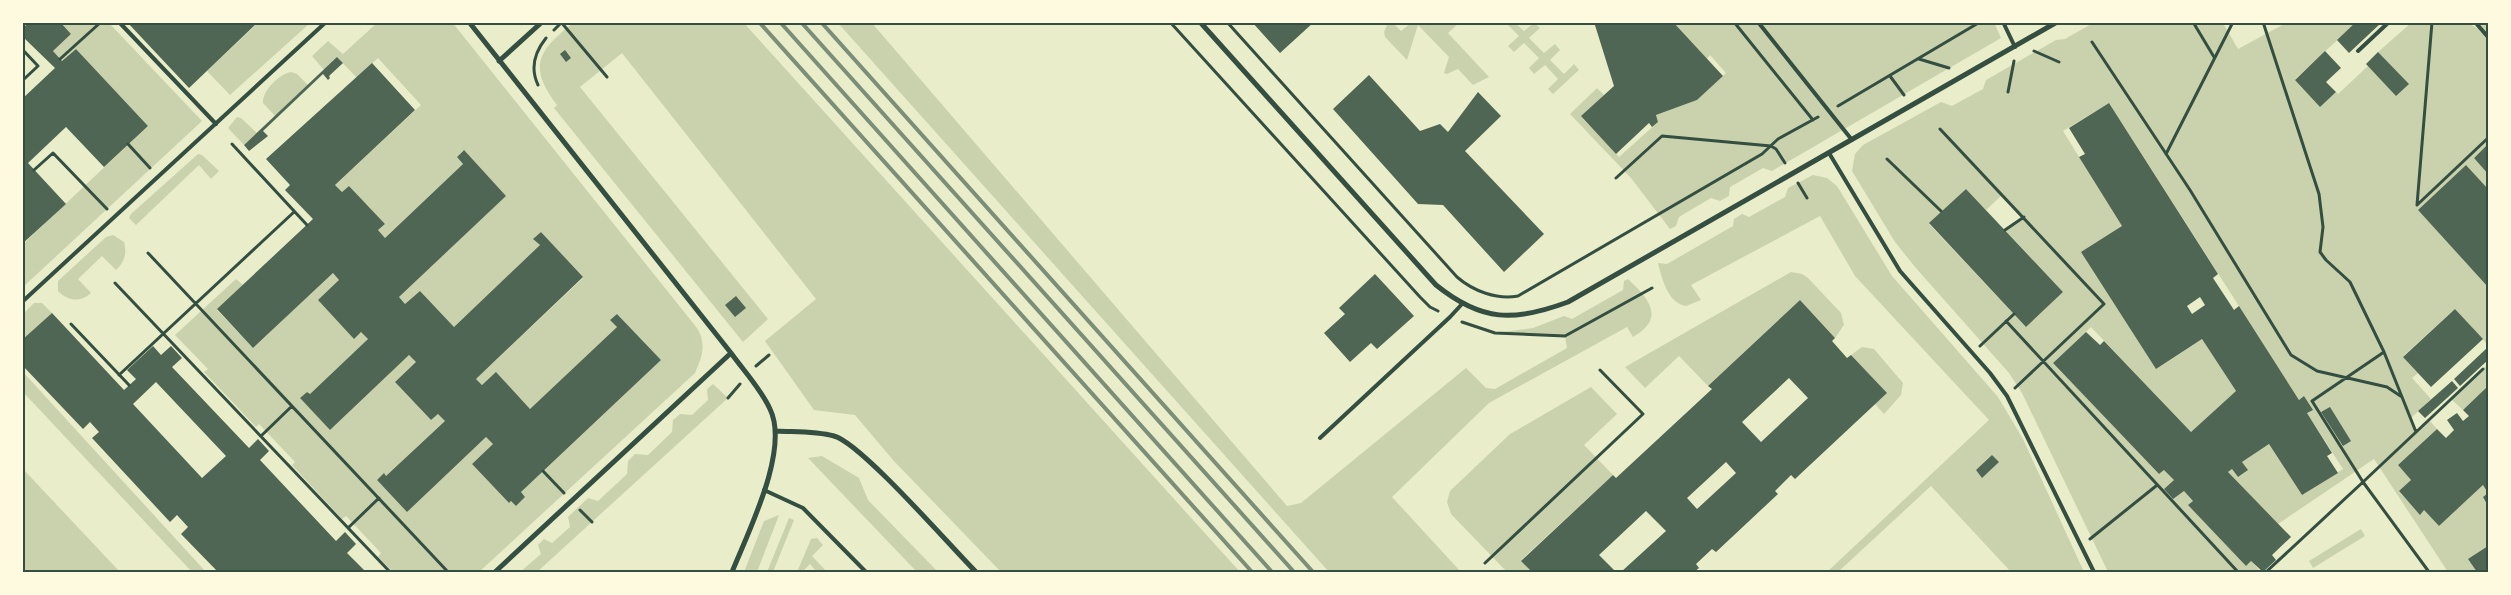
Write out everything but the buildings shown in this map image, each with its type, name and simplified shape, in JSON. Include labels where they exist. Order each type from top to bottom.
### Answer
[{"type":"street","points":[[468,22],[761,392],[771,410],[776,431],[776,448],[764,490],[732,572]]},
{"type":"street","points":[[499,61],[542,22]]},
{"type":"street","points":[[1200,22],[1436,285],[1462,304],[1476,311],[1520,316],[1544,311],[1568,302],[2057,22]]},
{"type":"street","points":[[494,572],[730,354]]},
{"type":"street","points":[[776,431],[834,436],[845,441],[871,463],[976,572]]},
{"type":"lane","points":[[119,22],[216,124]]},
{"type":"lane","points":[[22,302],[326,22]]},
{"type":"lane","points":[[1758,22],[1852,140]]},
{"type":"lane","points":[[2003,22],[2014,47]]},
{"type":"lane","points":[[2358,51],[2389,22]]},
{"type":"lane","points":[[2475,22],[2488,37]]},
{"type":"lane","points":[[1829,153],[1900,271],[2007,396],[2094,572]]},
{"type":"lane","points":[[1320,438],[1462,304]]},
{"type":"lane","points":[[764,490],[803,508],[866,572]]},
{"type":"path","points":[[60,59],[101,22]]},
{"type":"path","points":[[1227,22],[1457,277],[1475,290],[1509,298],[1518,296],[1648,221],[1762,154],[1778,139],[1813,120],[1734,22]]},
{"type":"path","points":[[1830,111],[1980,22]]},
{"type":"path","points":[[2193,22],[2215,58]]},
{"type":"path","points":[[2166,154],[2233,22]]},
{"type":"path","points":[[2263,22],[2319,194],[2323,227],[2320,252],[2350,282],[2384,352],[2416,432]]},
{"type":"path","points":[[2432,22],[2417,206],[2488,138]]},
{"type":"path","points":[[542,92],[534,78],[534,61],[542,43],[561,23],[607,77]]},
{"type":"path","points":[[2092,42],[2166,154],[2291,354],[2317,371],[2387,387],[2402,397]]},
{"type":"path","points":[[22,49],[38,66],[22,81]]},
{"type":"path","points":[[2032,50],[2058,62]]},
{"type":"path","points":[[1919,59],[1951,69]]},
{"type":"path","points":[[2008,92],[2014,61]]},
{"type":"path","points":[[1890,76],[1911,106]]},
{"type":"path","points":[[1940,129],[2104,304],[2007,396]]},
{"type":"path","points":[[1616,178],[1662,136],[1771,146],[1776,149],[1792,174]]},
{"type":"path","points":[[128,144],[158,176]]},
{"type":"path","points":[[232,144],[307,225]]},
{"type":"path","points":[[34,170],[53,153],[114,217]]},
{"type":"path","points":[[1887,159],[1942,211]]},
{"type":"path","points":[[119,375],[294,212]]},
{"type":"path","points":[[2005,230],[2024,218]]},
{"type":"path","points":[[148,253],[448,572]]},
{"type":"path","points":[[115,283],[390,572]]},
{"type":"path","points":[[1973,354],[2014,314]]},
{"type":"path","points":[[2006,321],[2156,486],[2238,572]]},
{"type":"path","points":[[71,324],[129,386]]},
{"type":"path","points":[[2384,352],[2312,401],[2363,482],[2429,572]]},
{"type":"path","points":[[2266,572],[2483,368]]},
{"type":"path","points":[[1485,563],[1643,414],[1600,370]]},
{"type":"path","points":[[260,436],[292,406]]},
{"type":"path","points":[[544,471],[557,485]]},
{"type":"path","points":[[2082,546],[2156,486]]},
{"type":"path","points":[[348,528],[379,498]]},
{"type":"green space","points":[[452,22],[697,328],[703,345],[700,361],[695,373],[479,572],[393,572],[378,557],[381,553],[346,516],[342,519],[292,465],[295,462],[259,424],[256,427],[204,372],[208,369],[175,335],[236,279],[243,285],[217,310],[253,348],[333,273],[339,280],[354,338],[361,332],[368,339],[310,394],[307,392],[300,398],[330,430],[409,355],[416,362],[395,382],[431,420],[438,414],[445,421],[386,476],[384,474],[377,480],[407,511],[486,437],[493,444],[472,464],[509,503],[511,501],[516,506],[525,497],[521,492],[661,360],[617,314],[610,320],[617,327],[530,409],[496,373],[482,385],[476,379],[583,278],[541,232],[534,239],[540,245],[454,327],[420,291],[405,304],[399,297],[506,196],[463,150],[457,157],[463,164],[385,238],[378,230],[385,224],[349,186],[342,192],[335,185],[421,105],[378,58],[357,78],[338,58],[324,70],[312,56],[328,41],[343,54],[377,23]]},
{"type":"green space","points":[[1994,22],[2001,38],[1772,171],[1763,168],[1730,187],[1729,196],[1720,201],[1711,198],[1679,217],[1676,226],[1670,229],[1631,178],[1570,114],[1597,88],[1604,95],[1582,116],[1619,157],[1658,122],[1656,115],[1697,100],[1726,73],[1710,55],[1707,59],[1673,23]]},
{"type":"green space","points":[[60,23],[109,23],[202,121],[23,287],[23,244],[148,126],[76,49],[62,61],[53,51],[71,34]]},
{"type":"green space","points":[[258,23],[310,23],[230,95],[207,71]]},
{"type":"green space","points":[[573,23],[744,23],[1240,572],[1001,572],[893,460],[855,415],[814,410],[765,341],[816,299],[622,53],[580,87],[768,319],[743,342],[554,108],[557,105],[542,80],[541,59],[552,42]]},
{"type":"green space","points":[[838,23],[872,23],[1287,506],[1301,503],[1466,368],[1486,388],[1495,389],[1567,348],[1565,336],[1495,333],[1533,328],[1564,316],[1572,319],[1623,290],[1624,281],[1628,279],[1648,301],[1651,308],[1649,323],[1633,337],[1627,327],[1489,403],[1392,497],[1461,572],[1329,572]]},
{"type":"green space","points":[[1388,23],[1393,23],[1401,31],[1411,23],[1459,23],[1448,33],[1489,77],[1473,85],[1458,69],[1447,74],[1444,73],[1449,57],[1418,25],[1407,60],[1385,37],[1384,32]]},
{"type":"green space","points":[[1506,23],[1515,23],[1524,31],[1534,23],[1540,28],[1529,38],[1544,53],[1555,44],[1560,50],[1550,60],[1564,74],[1574,64],[1579,70],[1553,94],[1548,89],[1558,79],[1545,65],[1534,74],[1529,68],[1539,58],[1524,43],[1514,52],[1508,46],[1519,36]]},
{"type":"green space","points":[[2093,23],[2223,23],[2238,49],[2286,23],[2356,23],[2295,79],[2320,106],[2336,92],[2338,94],[2368,66],[2408,84],[2378,52],[2411,23],[2468,23],[2482,31],[2475,23],[2488,23],[2488,144],[2474,158],[2488,174],[2488,189],[2466,165],[2418,210],[2488,287],[2488,345],[2455,309],[2403,356],[2418,373],[2412,378],[2431,399],[2410,419],[2415,432],[2429,420],[2437,429],[2398,465],[2411,480],[2399,492],[2420,514],[2424,510],[2439,526],[2483,485],[2488,493],[2483,497],[2488,505],[2488,546],[2469,559],[2477,572],[2448,572],[2374,459],[2278,524],[2228,472],[2232,469],[2238,477],[2247,471],[2242,462],[2269,444],[2302,495],[2343,469],[2307,413],[2312,410],[2304,396],[2299,400],[2109,103],[2063,131],[2122,226],[2156,369],[2202,339],[2236,391],[2191,432],[2091,327],[2053,363],[2159,474],[2164,470],[2174,480],[2164,489],[2173,498],[2184,491],[2193,501],[2189,505],[2246,566],[2251,561],[2261,572],[2108,572],[2022,393],[2009,373],[1895,242],[1852,171],[1855,154],[1863,145],[1941,102],[1952,106],[1983,89],[1986,80],[2056,40],[2065,39]],"holes":[[[1966,189],[1986,210],[2002,195],[2024,218],[2005,230],[2063,292],[2026,327],[1929,224]]]},
{"type":"green space","points":[[291,72],[297,74],[308,85],[275,116],[263,103],[263,98],[272,84],[281,76]]},
{"type":"green space","points":[[237,117],[241,118],[257,133],[244,145],[228,128]]},
{"type":"green space","points":[[198,154],[202,155],[219,171],[211,179],[199,165],[136,225],[129,218],[131,214]]},
{"type":"green space","points":[[1813,175],[1827,178],[1837,186],[1892,276],[1998,397],[2023,439],[2084,572],[2011,572],[1931,486],[1838,572],[1827,572],[1989,420],[1855,276],[1820,216],[1691,285],[1701,300],[1686,306],[1680,304],[1670,295],[1658,263],[1667,264],[1733,226],[1734,219],[1742,214],[1749,217],[1785,197],[1788,188]]},
{"type":"green space","points":[[113,235],[124,242],[125,250],[123,260],[116,270],[102,256],[78,279],[91,293],[83,298],[74,300],[58,291],[58,281],[106,237]]},
{"type":"green space","points":[[1791,272],[1802,274],[1808,278],[1841,313],[1844,325],[1835,338],[1800,300],[1708,386],[1679,356],[1645,388],[1625,367]]},
{"type":"green space","points":[[34,303],[42,303],[52,313],[23,340],[23,314]]},
{"type":"green space","points":[[1862,347],[1874,349],[1903,383],[1901,395],[1884,414],[1875,404],[1886,393],[1851,355]]},
{"type":"green space","points":[[2488,364],[2488,386],[2463,410],[2451,399]]},
{"type":"green space","points":[[23,372],[206,572],[192,572],[23,392]]},
{"type":"green space","points":[[713,384],[728,398],[537,572],[520,572],[541,554],[538,545],[544,539],[552,543],[570,527],[568,517],[588,498],[598,501],[627,474],[628,461],[635,454],[648,455],[672,432],[673,420],[680,414],[692,415],[708,400],[707,389]]},
{"type":"green space","points":[[1591,387],[1617,414],[1584,445],[1613,475],[1521,560],[1532,572],[1507,572],[1451,514],[1447,502],[1450,491],[1510,434]]},
{"type":"green space","points":[[822,456],[859,478],[868,500],[938,572],[917,572],[808,458]]},
{"type":"green space","points":[[23,469],[120,572],[23,572]]},
{"type":"green space","points":[[779,515],[757,572],[744,572],[764,521]]},
{"type":"green space","points":[[789,518],[794,520],[773,572],[767,572]]},
{"type":"green space","points":[[2361,529],[2365,536],[2313,568],[2309,561]]},
{"type":"green space","points":[[817,538],[823,545],[812,556],[827,572],[817,572],[810,564],[802,572],[797,572],[811,539]]},
{"type":"railway","points":[[759,22],[1252,572]]},
{"type":"railway","points":[[780,22],[1272,572]]},
{"type":"railway","points":[[801,22],[1294,572]]},
{"type":"railway","points":[[821,22],[1313,572]]}]
